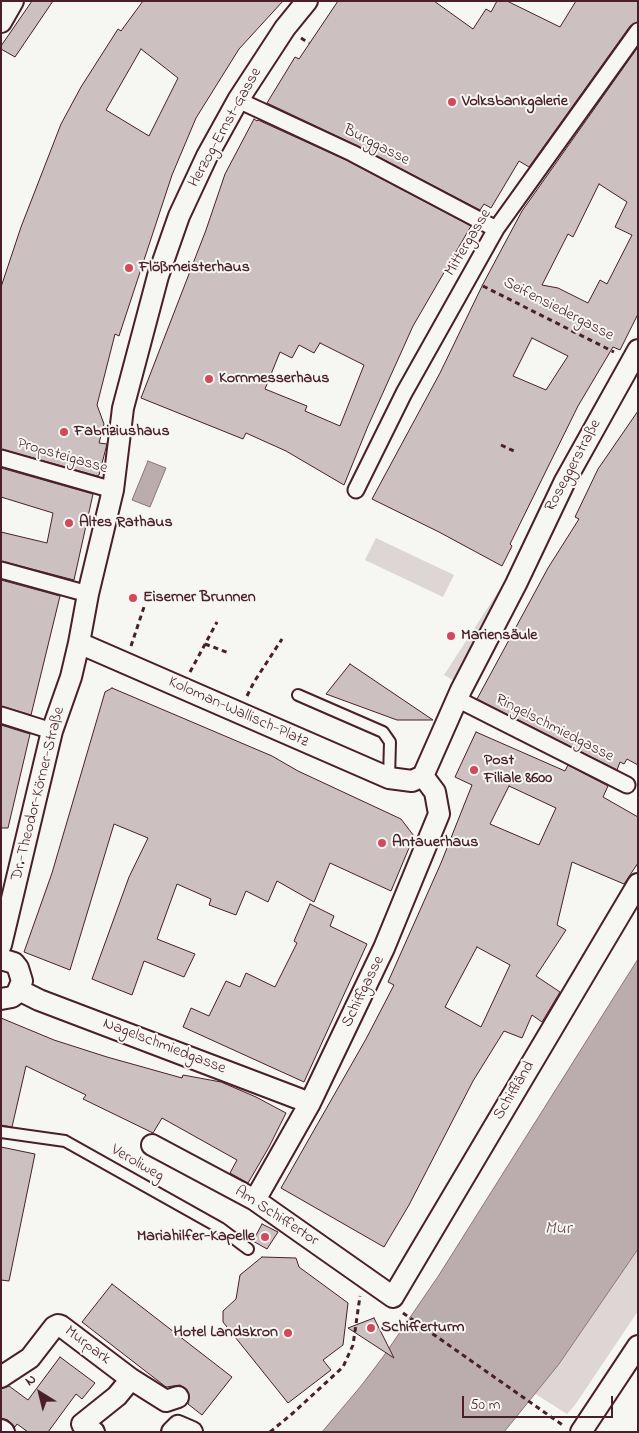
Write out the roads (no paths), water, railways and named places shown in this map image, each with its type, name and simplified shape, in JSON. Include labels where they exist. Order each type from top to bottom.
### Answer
[{"type":"street","points":[[1,22],[13,1]]},
{"type":"street","name":"Herzog-Ernst-Gasse","points":[[113,490],[123,408],[158,276],[179,216],[207,156],[238,100],[285,28],[307,1]]},
{"type":"street","name":"Mittergasse","points":[[356,490],[404,393],[496,229],[638,31]]},
{"type":"street","name":"Burggasse","points":[[238,100],[352,153],[496,229]]},
{"type":"street","name":"Roseggerstraße","points":[[461,701],[565,481],[634,356]]},
{"type":"street","name":"Propsteigasse","points":[[1,458],[113,490]]},
{"type":"street","points":[[79,643],[88,594],[113,490]]},
{"type":"street","points":[[1,570],[88,594]]},
{"type":"street","name":"Koloman-Wallisch-Platz","points":[[79,643],[389,778],[412,781],[423,776]]},
{"type":"street","name":"Dr.-Theodor-Körner-Straße","points":[[1,945],[52,731],[71,676],[79,643]]},
{"type":"street","points":[[423,776],[461,701]]},
{"type":"street","name":"Ringelschmiedgasse","points":[[461,701],[627,785]]},
{"type":"street","points":[[1,715],[52,731]]},
{"type":"street","name":"Schiffgasse","points":[[255,1200],[310,1102],[384,948],[438,814],[435,792],[423,776]]},
{"type":"street","name":"Schiffländ","points":[[397,1304],[638,884]]},
{"type":"street","points":[[1,959],[14,963],[18,968],[22,981],[19,990],[12,997],[1,999]]},
{"type":"street","name":"Nagelschmiedgasse","points":[[19,990],[48,1003],[310,1102]]},
{"type":"street","name":"Am Schiffertor","points":[[152,1146],[255,1200],[363,1276],[397,1304]]},
{"type":"street","name":"Murpark","points":[[1,1377],[30,1358],[54,1327],[58,1325],[131,1379],[166,1401],[178,1396]]},
{"type":"street","points":[[581,1432],[638,1346]]},
{"type":"street","points":[[82,1429],[117,1396],[131,1379]]},
{"type":"street","points":[[172,1432],[178,1426],[192,1432]]},
{"type":"lane","points":[[298,695],[383,732],[390,742],[389,778]]},
{"type":"lane","name":"Veroliweg","points":[[1,1132],[66,1141],[220,1228],[248,1249]]},
{"type":"water","points":[[148,461],[166,468],[150,507],[132,500]]},
{"type":"water","name":"Mur","points":[[638,959],[638,1249],[559,1364],[504,1432],[322,1432],[383,1357],[439,1275]]},
{"type":"place","name":"Volksbankgalerie","points":[[452,102]]},
{"type":"place","name":"Flößmeisterhaus","points":[[129,268]]},
{"type":"place","name":"Kornmesserhaus","points":[[209,379]]},
{"type":"place","name":"Fabriziushaus","points":[[64,432]]},
{"type":"place","name":"Altes Rathaus","points":[[69,523]]},
{"type":"place","name":"Eiserner Brunnen","points":[[133,598]]},
{"type":"place","name":"Mariensäule","points":[[451,636]]},
{"type":"place","name":"Post Filiale 8600","points":[[474,770]]},
{"type":"place","name":"Antauerhaus","points":[[382,843]]},
{"type":"place","name":"Mariahilfer-Kapelle","points":[[265,1237]]},
{"type":"place","name":"Schifferturm","points":[[371,1328]]},
{"type":"place","name":"Hotel Landskron","points":[[288,1333]]}]
